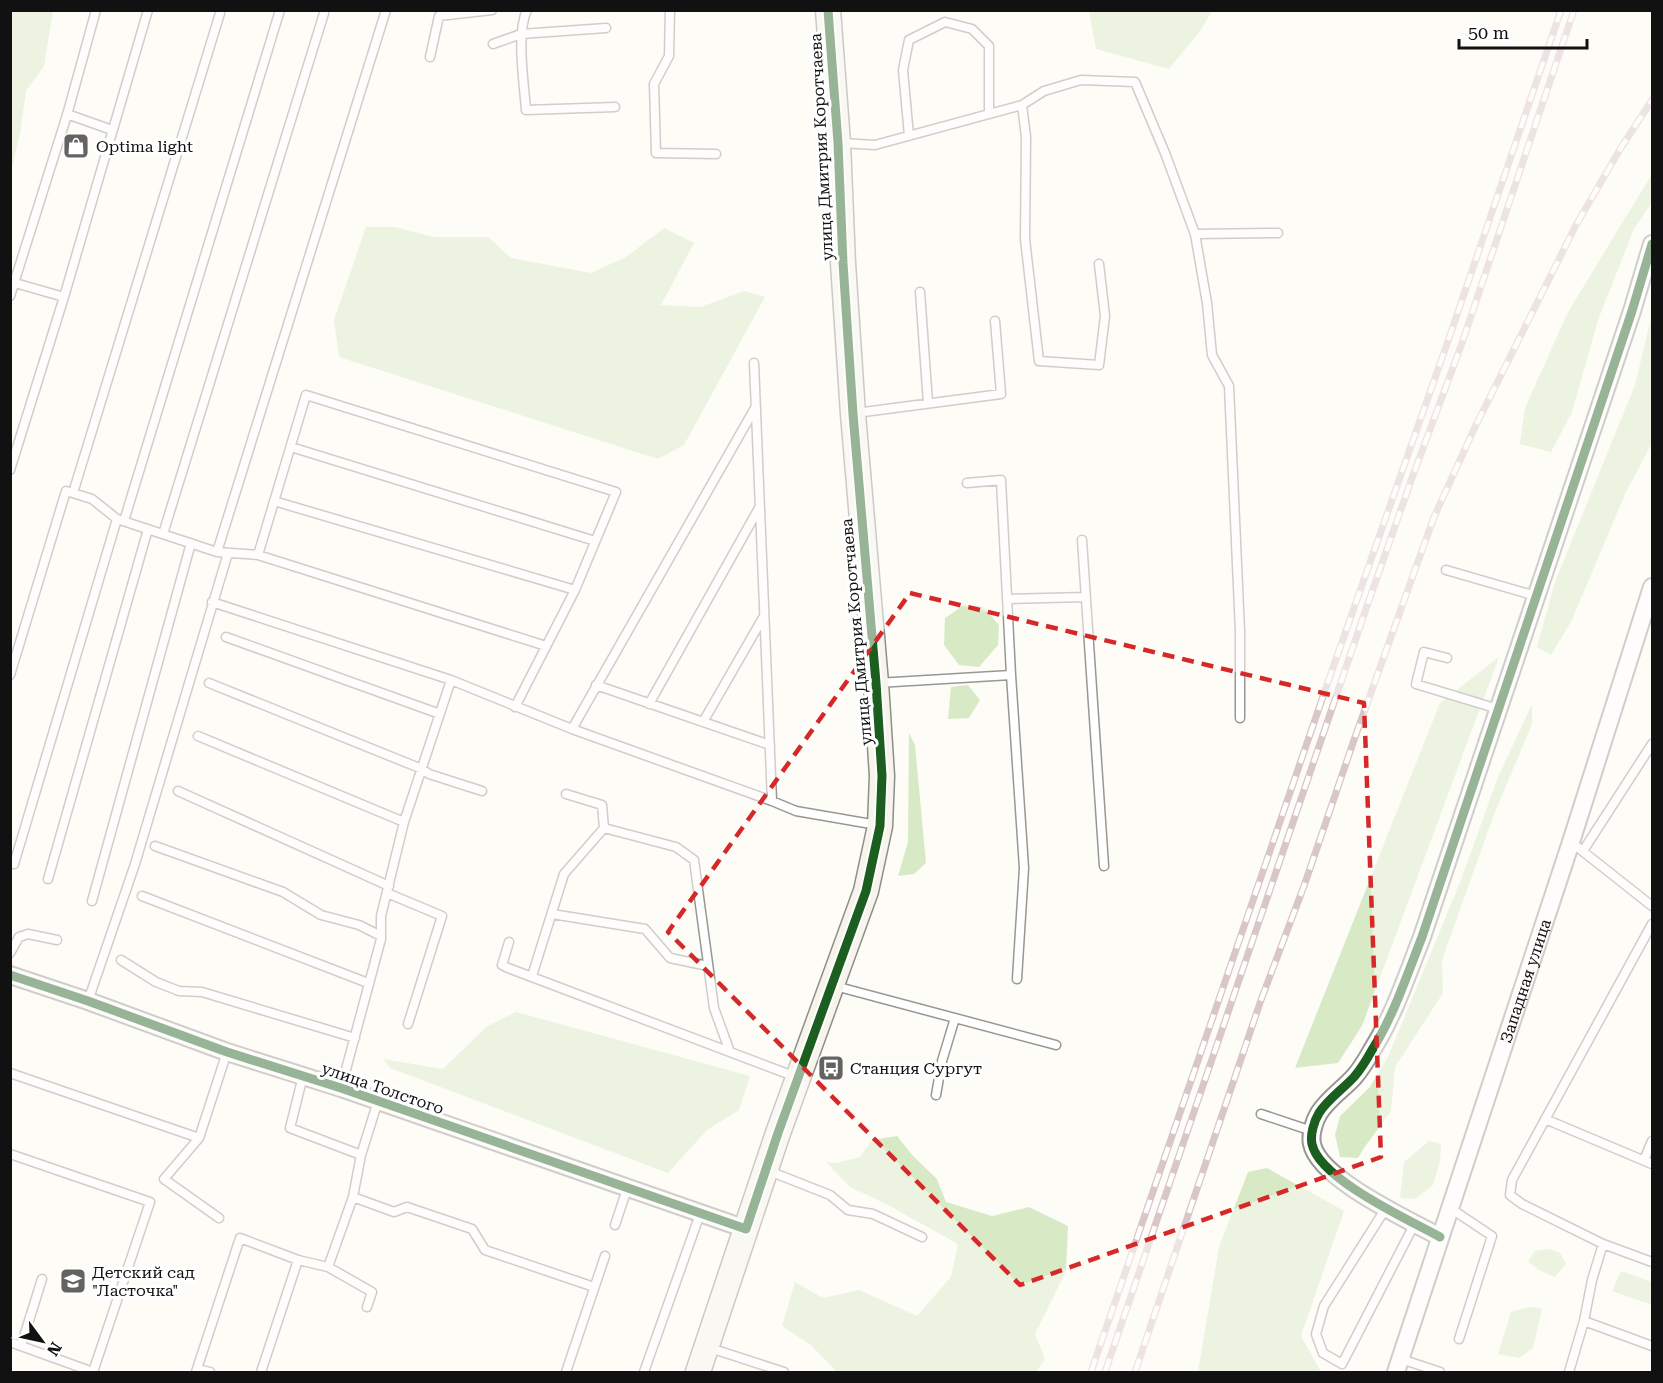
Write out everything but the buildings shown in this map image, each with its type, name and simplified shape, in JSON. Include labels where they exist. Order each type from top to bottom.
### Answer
[{"type":"street","name":"улица Дмитрия Коротчаева","points":[[698,1372],[765,1170],[866,891],[880,826],[882,776],[853,414],[828,10]]},
{"type":"street","points":[[1440,1237],[1365,1196],[1331,1172],[1320,1160],[1312,1144],[1312,1131],[1318,1113],[1354,1076],[1372,1051],[1387,1024],[1422,937],[1629,322],[1653,244]]},
{"type":"street","name":"Западная улица","points":[[1399,1366],[1440,1237],[1577,846],[1653,587]]},
{"type":"street","name":"улица Толстого","points":[[10,975],[227,1052],[341,1088],[746,1229]]},
{"type":"lane","points":[[10,296],[67,114],[96,10]]},
{"type":"lane","points":[[10,470],[64,297],[148,10]]},
{"type":"lane","points":[[73,493],[221,10]]},
{"type":"lane","points":[[10,864],[14,864],[280,10]]},
{"type":"lane","points":[[163,534],[325,10]]},
{"type":"lane","points":[[218,552],[386,10]]},
{"type":"lane","points":[[430,57],[439,16],[492,10]]},
{"type":"lane","points":[[527,10],[523,18],[521,34],[526,110],[615,107]]},
{"type":"lane","points":[[670,10],[669,56],[654,84],[656,153],[716,154]]},
{"type":"lane","points":[[909,136],[903,70],[909,40],[945,22],[972,29],[989,46],[989,114]]},
{"type":"lane","points":[[493,44],[521,34],[606,28]]},
{"type":"lane","points":[[838,143],[875,145],[1022,105],[1044,91],[1081,81],[1135,82],[1165,153],[1195,234],[1207,303],[1212,355],[1229,386],[1240,631],[1240,718]]},
{"type":"lane","points":[[1022,105],[1026,137],[1025,239],[1039,361],[1099,365],[1105,316],[1099,264]]},
{"type":"lane","points":[[67,114],[112,130]]},
{"type":"lane","points":[[1195,234],[1278,233]]},
{"type":"lane","points":[[15,283],[64,297]]},
{"type":"lane","points":[[920,292],[928,403]]},
{"type":"lane","points":[[853,414],[1001,394],[995,321]]},
{"type":"lane","points":[[754,363],[772,801]]},
{"type":"lane","points":[[258,555],[306,395],[616,492],[575,590],[516,707]]},
{"type":"lane","points":[[572,729],[756,407]]},
{"type":"lane","points":[[291,447],[595,542]]},
{"type":"lane","points":[[967,483],[1000,480],[1024,868],[1017,979]]},
{"type":"lane","points":[[10,675],[66,491],[92,499],[121,520],[218,552],[258,555],[546,646]]},
{"type":"lane","points":[[274,501],[575,590]]},
{"type":"lane","points":[[649,704],[760,506]]},
{"type":"lane","points":[[48,879],[148,529]]},
{"type":"lane","points":[[1082,540],[1104,866]]},
{"type":"lane","points":[[92,901],[191,543]]},
{"type":"lane","points":[[88,1001],[135,864],[228,553]]},
{"type":"lane","points":[[1446,570],[1536,596]]},
{"type":"lane","points":[[1007,599],[1085,597]]},
{"type":"lane","points":[[212,602],[451,680],[572,729],[796,811],[880,826]]},
{"type":"lane","points":[[703,722],[764,616]]},
{"type":"lane","points":[[226,637],[440,714]]},
{"type":"lane","points":[[1447,658],[1424,652],[1416,684],[1498,709]]},
{"type":"lane","points":[[876,683],[1011,675]]},
{"type":"lane","points":[[341,1088],[381,936],[381,916],[404,822],[451,680]]},
{"type":"lane","points":[[209,683],[422,769],[429,774],[483,791]]},
{"type":"lane","points":[[596,685],[770,745]]},
{"type":"lane","points":[[198,736],[404,822]]},
{"type":"lane","points":[[1653,744],[1577,846],[1653,906]]},
{"type":"lane","points":[[178,791],[442,916],[408,1024]]},
{"type":"lane","points":[[532,976],[564,874],[604,828],[602,805],[566,794]]},
{"type":"lane","points":[[604,828],[676,847],[694,860],[714,1008],[730,1052]]},
{"type":"lane","points":[[155,846],[283,892],[321,915],[359,925],[381,936]]},
{"type":"lane","points":[[142,896],[368,983]]},
{"type":"lane","points":[[552,914],[645,930],[670,958],[708,966]]},
{"type":"lane","points":[[1653,924],[1512,1180],[1510,1195],[1522,1204],[1603,1244],[1653,1262]]},
{"type":"lane","points":[[10,954],[19,937],[28,934],[57,940]]},
{"type":"lane","points":[[509,942],[502,965],[508,968],[799,1078]]},
{"type":"lane","points":[[121,960],[156,982],[179,991],[202,992],[355,1038]]},
{"type":"lane","points":[[832,985],[1056,1045]]},
{"type":"lane","points":[[936,1095],[942,1061],[955,1018]]},
{"type":"lane","points":[[219,1218],[164,1179],[199,1138],[227,1052]]},
{"type":"lane","points":[[10,1073],[199,1138]]},
{"type":"lane","points":[[303,1076],[290,1128],[361,1155]]},
{"type":"lane","points":[[328,1267],[353,1197],[361,1155],[378,1101]]},
{"type":"lane","points":[[1261,1114],[1312,1131]]},
{"type":"lane","points":[[1545,1119],[1648,1162],[1653,1141]]},
{"type":"lane","points":[[10,1154],[150,1202],[93,1372],[10,1342]]},
{"type":"lane","points":[[765,1170],[830,1195],[848,1210],[873,1214],[922,1237]]},
{"type":"lane","points":[[615,1224],[627,1189]]},
{"type":"lane","points":[[353,1197],[394,1212],[406,1207],[472,1229],[485,1250],[594,1287]]},
{"type":"lane","points":[[1386,1208],[1324,1306],[1316,1334],[1323,1353],[1342,1364],[1415,1223]]},
{"type":"lane","points":[[1450,1208],[1492,1236],[1459,1339]]},
{"type":"lane","points":[[644,1372],[700,1214]]},
{"type":"lane","points":[[210,1372],[197,1370],[240,1238],[298,1260],[328,1267],[372,1292],[367,1308]]},
{"type":"lane","points":[[1569,1372],[1603,1244]]},
{"type":"lane","points":[[566,1372],[605,1256]]},
{"type":"lane","points":[[261,1372],[298,1260]]},
{"type":"lane","points":[[21,1346],[42,1279]]},
{"type":"lane","points":[[1584,1321],[1653,1346]]},
{"type":"lane","points":[[706,1347],[784,1372]]},
{"type":"lane","points":[[1399,1366],[1440,1372]]},
{"type":"highlighted area","points":[[910,593],[1364,703],[1381,1157],[1020,1285],[668,932]]},
{"type":"green space","points":[[11,10],[53,11],[44,66],[26,91],[20,134],[11,171]]},
{"type":"green space","points":[[1089,10],[1212,11],[1200,31],[1169,69],[1096,49]]},
{"type":"green space","points":[[1652,174],[1652,202],[1634,229],[1598,320],[1572,412],[1551,452],[1520,444],[1525,408],[1568,312]]},
{"type":"green space","points":[[366,227],[395,227],[434,237],[488,237],[511,258],[591,273],[626,257],[664,228],[694,243],[661,305],[701,307],[744,291],[765,297],[684,445],[658,459],[339,357],[334,320]]},
{"type":"green space","points":[[1652,314],[1652,443],[1625,494],[1572,620],[1551,655],[1537,647],[1555,582],[1635,385]]},
{"type":"green space","points":[[964,605],[982,606],[999,625],[998,645],[979,667],[959,665],[944,645],[945,618]]},
{"type":"green space","points":[[1499,657],[1362,1026],[1338,1063],[1295,1068],[1440,703]]},
{"type":"green space","points":[[968,685],[980,700],[969,718],[948,719],[951,687]]},
{"type":"green space","points":[[1532,704],[1532,724],[1493,817],[1442,960],[1443,993],[1395,1067],[1391,1111],[1358,1158],[1340,1157],[1335,1135],[1340,1116],[1370,1087],[1388,1057],[1461,880],[1498,777]]},
{"type":"green space","points":[[909,733],[915,745],[926,863],[914,874],[898,876],[908,842]]},
{"type":"green space","points":[[516,1012],[750,1076],[739,1110],[707,1130],[668,1173],[390,1068],[383,1059],[443,1069],[486,1027]]},
{"type":"green space","points":[[897,1136],[913,1156],[937,1179],[946,1202],[992,1216],[1029,1207],[1068,1226],[1066,1271],[1035,1334],[1045,1359],[1036,1372],[836,1372],[812,1346],[782,1326],[795,1282],[823,1298],[859,1290],[917,1316],[951,1277],[958,1244],[888,1205],[850,1187],[826,1162],[836,1163],[860,1157],[872,1140]]},
{"type":"green space","points":[[1429,1141],[1441,1144],[1440,1161],[1433,1185],[1415,1199],[1400,1198],[1404,1162]]},
{"type":"green space","points":[[1267,1168],[1344,1211],[1301,1336],[1321,1372],[1198,1372],[1219,1247],[1248,1172]]},
{"type":"green space","points":[[1550,1249],[1560,1253],[1566,1264],[1555,1277],[1537,1269],[1528,1261],[1535,1251]]},
{"type":"green space","points":[[1621,1271],[1652,1282],[1652,1305],[1612,1291]]},
{"type":"green space","points":[[1529,1307],[1542,1308],[1533,1348],[1519,1358],[1498,1354],[1511,1312]]},
{"type":"railway","points":[[1091,1372],[1561,10]]},
{"type":"railway","points":[[1105,1372],[1367,606],[1461,346],[1574,10]]},
{"type":"railway","points":[[1135,1372],[1261,1000],[1304,886],[1434,517],[1476,425],[1576,225],[1652,100]]},
{"type":"cycle path","points":[[10,975],[227,1052],[341,1088],[746,1229],[778,1133],[866,891],[880,826],[882,776],[853,414],[828,10]]},
{"type":"cycle path","points":[[1440,1237],[1367,1197],[1331,1171],[1318,1157],[1312,1144],[1313,1128],[1323,1108],[1357,1074],[1380,1037],[1400,995],[1422,937],[1632,311],[1652,244]]},
{"type":"place","name":"Optima light","points":[[76,146]]},
{"type":"place","name":"Станция Сургут","points":[[831,1068]]},
{"type":"place","name":"Детский сад \"Ласточка\"","points":[[73,1281]]}]
